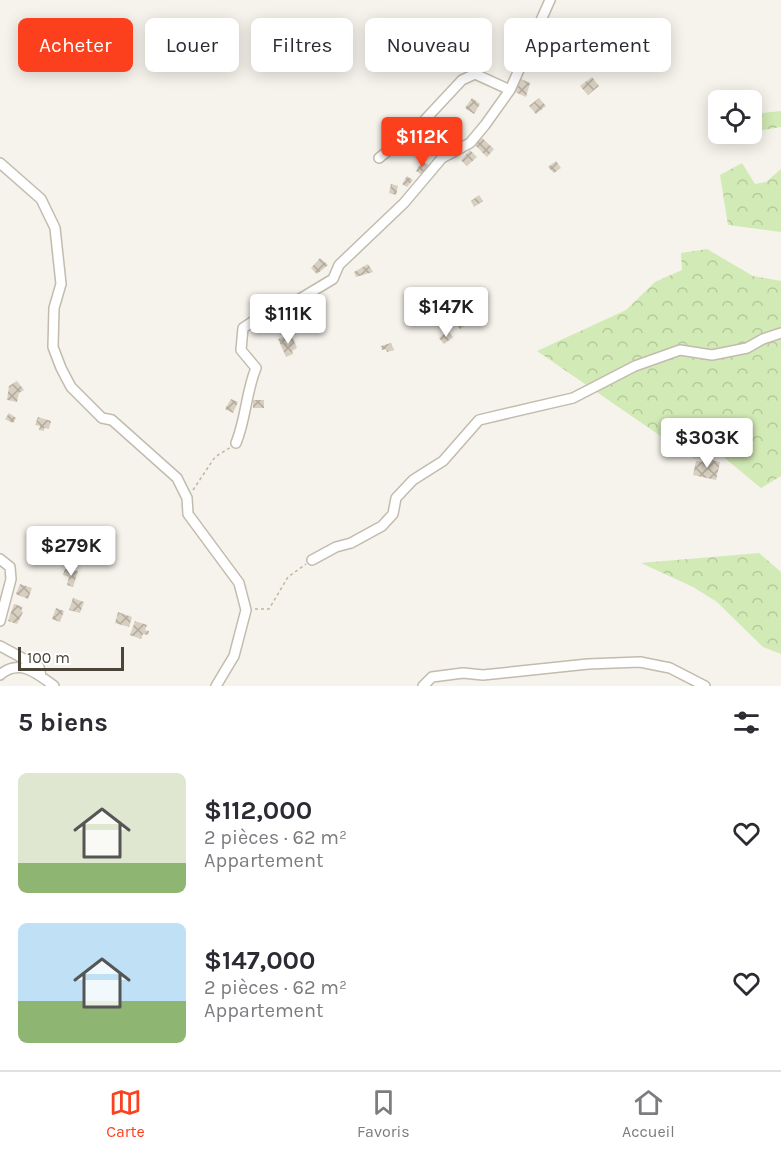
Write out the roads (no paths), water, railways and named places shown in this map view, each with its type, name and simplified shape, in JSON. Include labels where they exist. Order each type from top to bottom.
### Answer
[{"type":"street","points":[[236,443],[256,368],[241,350],[243,328],[252,322],[267,325],[293,303],[333,279],[339,265],[405,203],[442,158],[470,142],[510,90],[550,0]]},
{"type":"street","points":[[380,158],[420,125],[468,77],[475,74],[510,90]]},
{"type":"street","points":[[0,164],[41,199],[55,228],[61,284],[54,308],[53,346],[71,387],[102,418],[112,420],[177,478],[187,498],[188,514],[239,583],[246,610],[234,656],[216,686]]},
{"type":"street","points":[[312,560],[382,526],[393,514],[396,498],[413,480],[443,461],[479,420],[573,398],[635,366],[680,350],[712,355],[747,348],[781,333]]},
{"type":"street","points":[[0,559],[10,567],[11,579],[0,621]]},
{"type":"street","points":[[0,646],[39,668],[41,676]]},
{"type":"street","points":[[423,686],[432,677],[463,673],[483,675],[588,664],[640,662],[670,668],[705,686]]},
{"type":"street","points":[[0,675],[16,666],[25,667],[54,686]]}]
